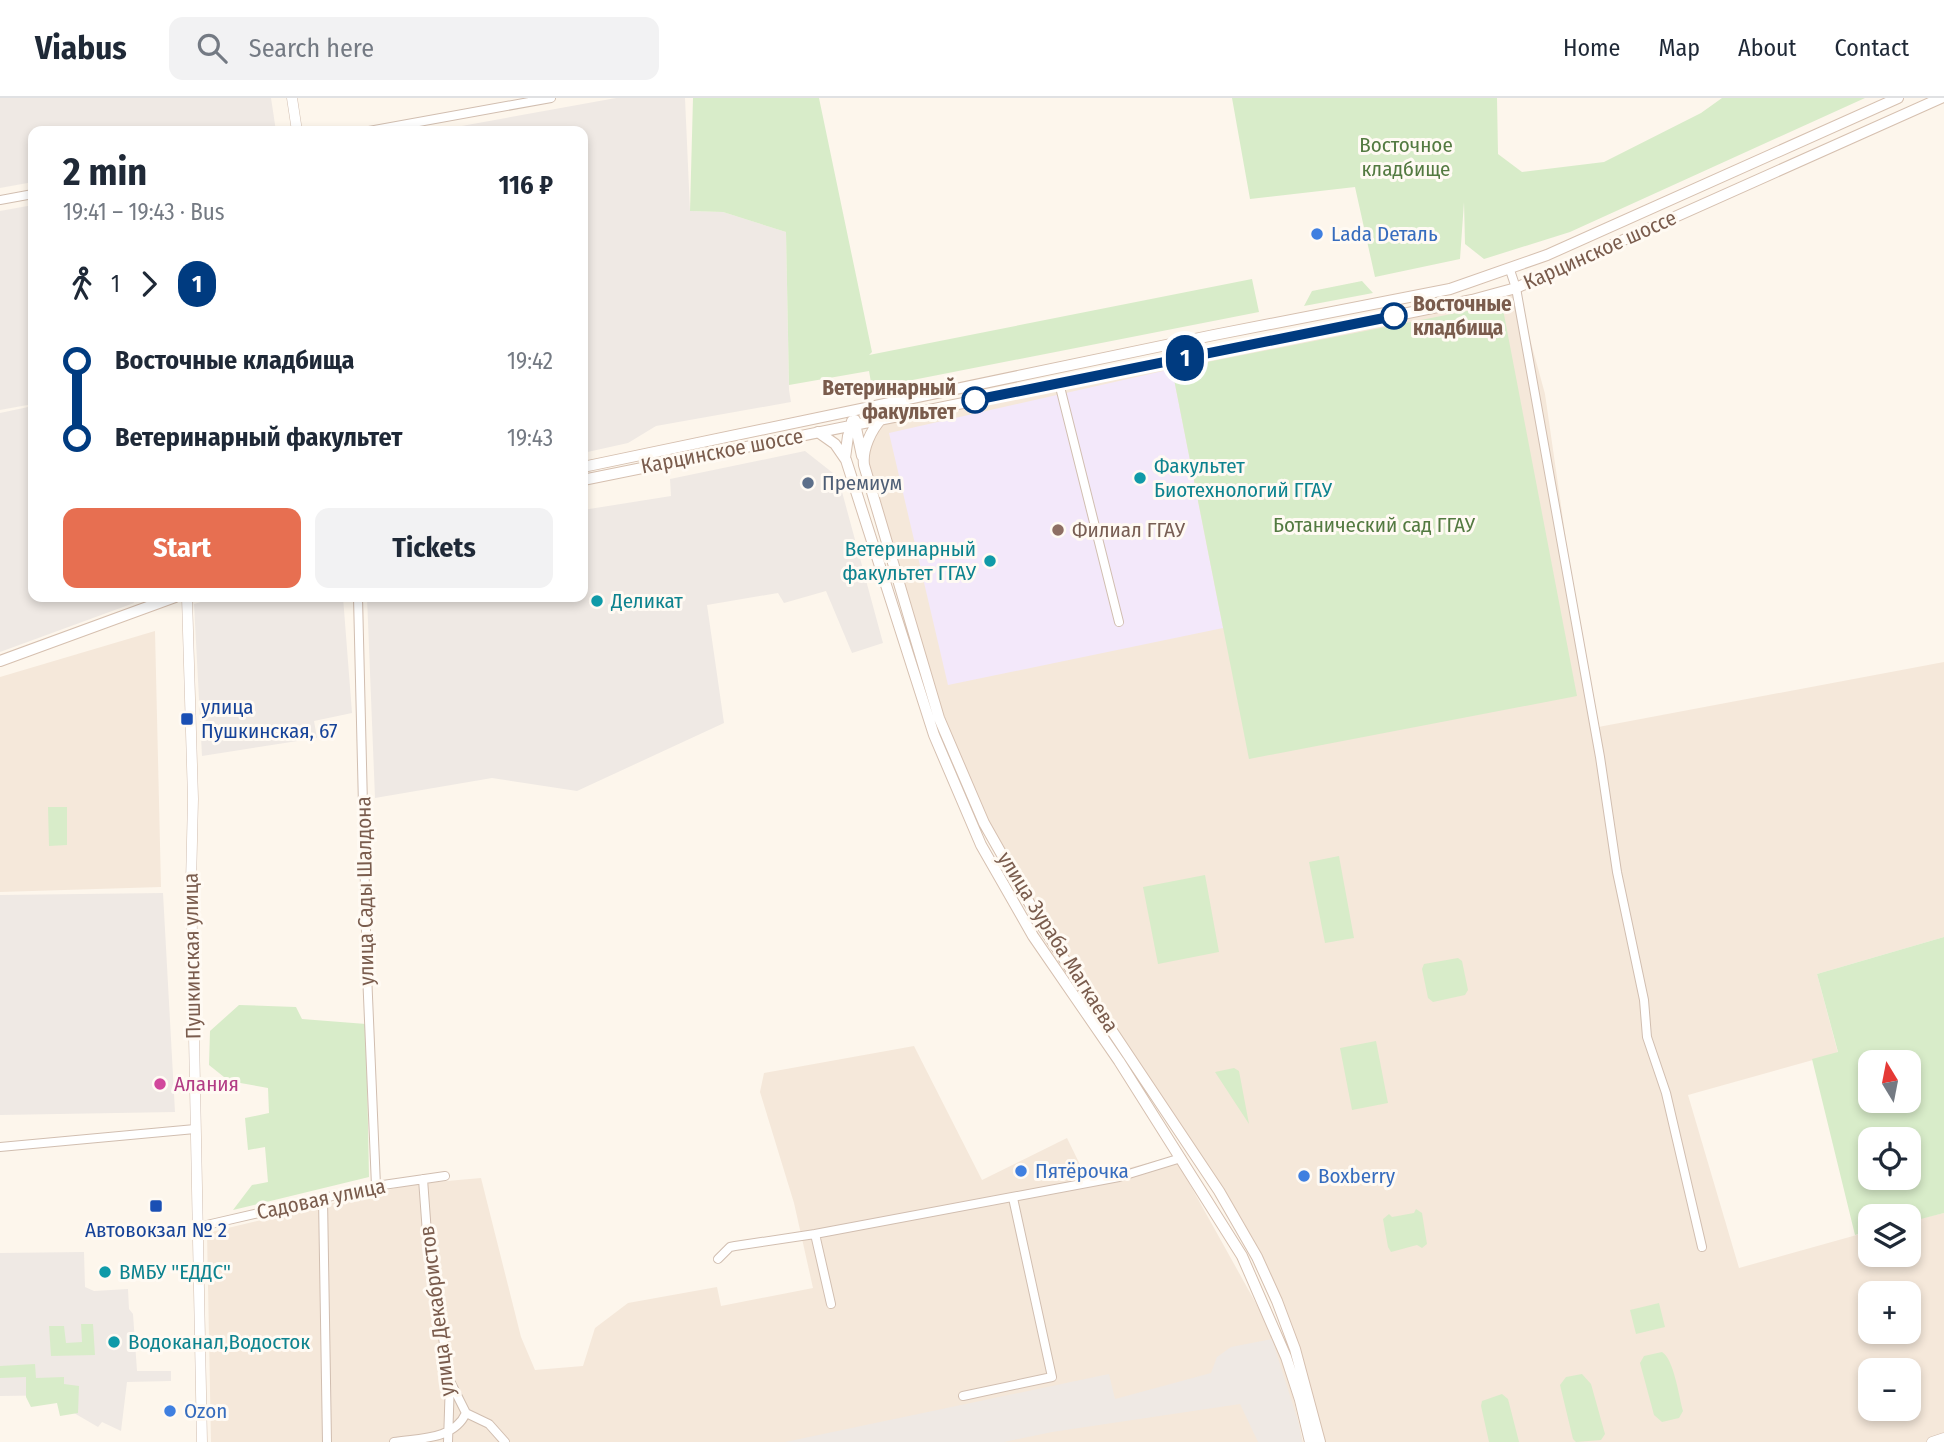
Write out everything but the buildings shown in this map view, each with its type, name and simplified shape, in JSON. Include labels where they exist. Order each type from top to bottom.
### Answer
[{"type":"main road","name":"Карцинское шоссе","points":[[588,466],[1214,335],[1450,289],[1510,270],[1898,98]]},
{"type":"main road","name":"Карцинское шоссе","points":[[588,479],[1472,300],[1516,288],[1941,98]]},
{"type":"main road","points":[[846,460],[845,451],[853,424],[861,412],[870,407]]},
{"type":"main road","points":[[835,414],[853,424]]},
{"type":"main road","points":[[863,458],[872,431],[882,418]]},
{"type":"main road","name":"улица Зураба Магкаева","points":[[853,424],[939,718],[984,823],[1044,929],[1219,1191],[1257,1257],[1295,1349],[1320,1442]]},
{"type":"main road","name":"улица Зураба Магкаева","points":[[818,432],[835,444],[846,460],[934,735],[981,845],[1033,936],[1119,1061],[1242,1256],[1286,1357],[1310,1442]]},
{"type":"main road","points":[[0,661],[161,602]]},
{"type":"street","points":[[292,98],[296,126]]},
{"type":"street","points":[[397,126],[551,98]]},
{"type":"street","points":[[0,200],[28,195]]},
{"type":"street","points":[[1510,270],[1516,288],[1564,552],[1618,872],[1644,1000],[1647,1037],[1666,1093],[1702,1247]]},
{"type":"street","points":[[1059,383],[1119,622]]},
{"type":"street","name":"Пушкинская улица","points":[[187,602],[193,799],[191,883],[202,1442]]},
{"type":"street","name":"улица Сады Шалдона","points":[[358,602],[367,973],[376,1186]]},
{"type":"street","points":[[1033,936],[1044,929]]},
{"type":"street","points":[[0,1147],[195,1129]]},
{"type":"street","points":[[718,1259],[735,1245],[815,1234],[1013,1198],[1119,1177],[1181,1158]]},
{"type":"street","name":"Садовая улица","points":[[198,1227],[376,1186],[445,1176]]},
{"type":"street","name":"улица Декабристов","points":[[424,1179],[428,1247],[450,1380],[448,1438]]},
{"type":"street","points":[[323,1198],[327,1442]]},
{"type":"street","points":[[962,1396],[1052,1377],[1013,1198]]},
{"type":"street","points":[[815,1234],[831,1304]]},
{"type":"street","points":[[450,1380],[466,1413],[489,1424],[505,1442]]},
{"type":"street","points":[[394,1442],[448,1438],[462,1423],[466,1413]]},
{"type":"street","points":[[1932,1442],[1944,1438]]},
{"type":"shaded area","points":[[0,98],[271,98],[275,126],[28,126],[28,183],[0,188]]},
{"type":"shaded area","points":[[616,98],[685,98],[690,211],[723,212],[786,232],[791,402],[656,426],[628,443],[588,452],[588,126],[462,126]]},
{"type":"shaded area","points":[[28,206],[28,405],[0,410],[0,211]]},
{"type":"shaded area","points":[[1516,288],[1545,394],[1593,728],[1944,662],[1944,937],[1817,974],[1838,1053],[1688,1095],[1739,1268],[1858,1235],[1858,1267],[1921,1267],[1921,1218],[1944,1213],[1944,1442],[1320,1442],[1304,1378],[1257,1257],[1064,956],[984,823],[949,743],[872,493],[867,445],[875,426]]},
{"type":"shaded area","name":"Филиал ГГАУ","points":[[1172,369],[1223,628],[948,685],[889,433]]},
{"type":"shaded area","points":[[28,407],[28,602],[134,603],[0,652],[0,413]]},
{"type":"shaded area","points":[[805,451],[838,477],[883,643],[852,653],[826,591],[784,603],[778,593],[707,605],[724,723],[577,791],[492,778],[375,798],[367,602],[588,602],[588,509],[671,496],[670,479]]},
{"type":"shaded area","points":[[343,602],[352,713],[314,721],[317,738],[202,756],[194,604]]},
{"type":"shaded area","points":[[155,631],[161,887],[0,892],[0,677]]},
{"type":"shaded area","points":[[163,893],[175,1112],[0,1115],[0,895]]},
{"type":"shaded area","points":[[914,1046],[982,1180],[1067,1138],[1087,1179],[1174,1156],[1273,1334],[1293,1397],[1303,1442],[211,1442],[207,1233],[413,1184],[481,1178],[521,1337],[535,1370],[583,1366],[595,1328],[628,1303],[717,1287],[721,1306],[813,1288],[794,1203],[760,1092],[764,1073]]},
{"type":"shaded area","name":"Водоканал,Водосток","points":[[84,1252],[85,1287],[94,1291],[128,1289],[129,1309],[133,1314],[137,1371],[171,1371],[171,1381],[127,1382],[121,1431],[102,1422],[98,1427],[74,1413],[72,1395],[0,1396],[0,1253]]},
{"type":"shaded area","points":[[1272,1339],[1299,1424],[1302,1442],[1258,1442],[1240,1404],[1052,1432],[1004,1442],[785,1442],[1109,1374],[1115,1399],[1211,1373],[1217,1357],[1231,1347]]},
{"type":"green space","points":[[693,98],[819,98],[872,352],[869,355],[1252,279],[1259,312],[872,388],[869,371],[789,385],[786,232],[723,212],[690,211]]},
{"type":"green space","name":"Восточное кладбище","points":[[1232,98],[1497,98],[1498,154],[1522,172],[1604,162],[1701,113],[1722,98],[1865,98],[1570,232],[1484,259],[1465,244],[1464,202],[1460,259],[1375,277],[1355,187],[1250,199]]},
{"type":"green space","points":[[1362,281],[1373,293],[1304,306],[1312,291]]},
{"type":"green space","name":"Ботанический сад ГГАУ","points":[[1502,304],[1577,696],[1249,759],[1172,369]]},
{"type":"green space","points":[[48,807],[67,807],[67,845],[49,846]]},
{"type":"green space","points":[[1339,856],[1354,938],[1325,943],[1309,862]]},
{"type":"green space","points":[[1205,875],[1219,952],[1158,964],[1143,887]]},
{"type":"green space","points":[[1944,937],[1944,1213],[1921,1219],[1921,1204],[1858,1204],[1858,1234],[1855,1235],[1812,1059],[1838,1052],[1817,974]]},
{"type":"green space","points":[[1458,958],[1462,961],[1468,990],[1465,995],[1433,1002],[1428,998],[1422,969],[1424,964]]},
{"type":"green space","points":[[239,1005],[296,1007],[302,1019],[366,1024],[369,1177],[233,1210],[252,1185],[268,1182],[265,1147],[248,1150],[245,1118],[269,1113],[268,1088],[229,1081],[209,1065],[210,1031]]},
{"type":"green space","points":[[1376,1041],[1388,1103],[1352,1110],[1340,1048]]},
{"type":"green space","points":[[1234,1068],[1239,1071],[1249,1124],[1215,1072]]},
{"type":"green space","points":[[1416,1209],[1422,1213],[1427,1244],[1422,1248],[1417,1245],[1391,1252],[1383,1219],[1389,1214],[1392,1217],[1414,1213]]},
{"type":"green space","points":[[1659,1303],[1665,1327],[1636,1334],[1630,1310]]},
{"type":"green space","points":[[81,1324],[93,1324],[95,1355],[51,1356],[49,1326],[64,1326],[66,1343],[82,1342]]},
{"type":"green space","points":[[1662,1352],[1673,1370],[1683,1411],[1679,1418],[1662,1422],[1654,1415],[1640,1363],[1644,1356]]},
{"type":"green space","points":[[35,1364],[36,1378],[64,1377],[64,1384],[79,1386],[78,1413],[60,1416],[57,1403],[31,1407],[26,1397],[26,1377],[0,1378],[0,1366]]},
{"type":"green space","points":[[1582,1374],[1591,1384],[1605,1434],[1601,1440],[1576,1442],[1573,1439],[1560,1385],[1566,1377]]},
{"type":"green space","points":[[1502,1394],[1508,1399],[1519,1442],[1489,1442],[1482,1401]]},
{"type":"bus line","name":"1","points":[[975,400],[1394,316]]},
{"type":"place","name":"Lada Dеталь","points":[[1317,234]]},
{"type":"place","name":"Восточные кладбища","points":[[1394,316]]},
{"type":"place","name":"Ветеринарный факультет","points":[[975,400]]},
{"type":"place","name":"Факультет Биотехнологий ГГАУ","points":[[1140,478]]},
{"type":"place","name":"Премиум","points":[[808,483]]},
{"type":"place","name":"Филиал ГГАУ","points":[[1058,530]]},
{"type":"place","name":"Ветеринарный факультет ГГАУ","points":[[990,561]]},
{"type":"place","name":"Деликат","points":[[597,601]]},
{"type":"place","name":"улица Пушкинская, 67","points":[[187,719]]},
{"type":"place","name":"Алания","points":[[160,1084]]},
{"type":"place","name":"Пятёрочка","points":[[1021,1171]]},
{"type":"place","name":"Boxberry","points":[[1304,1176]]},
{"type":"place","name":"Автовокзал № 2","points":[[156,1206]]},
{"type":"place","name":"ВМБУ \"ЕДДС\"","points":[[105,1272]]},
{"type":"place","name":"Водоканал,Водосток","points":[[114,1342]]},
{"type":"place","name":"Ozon","points":[[170,1411]]}]
